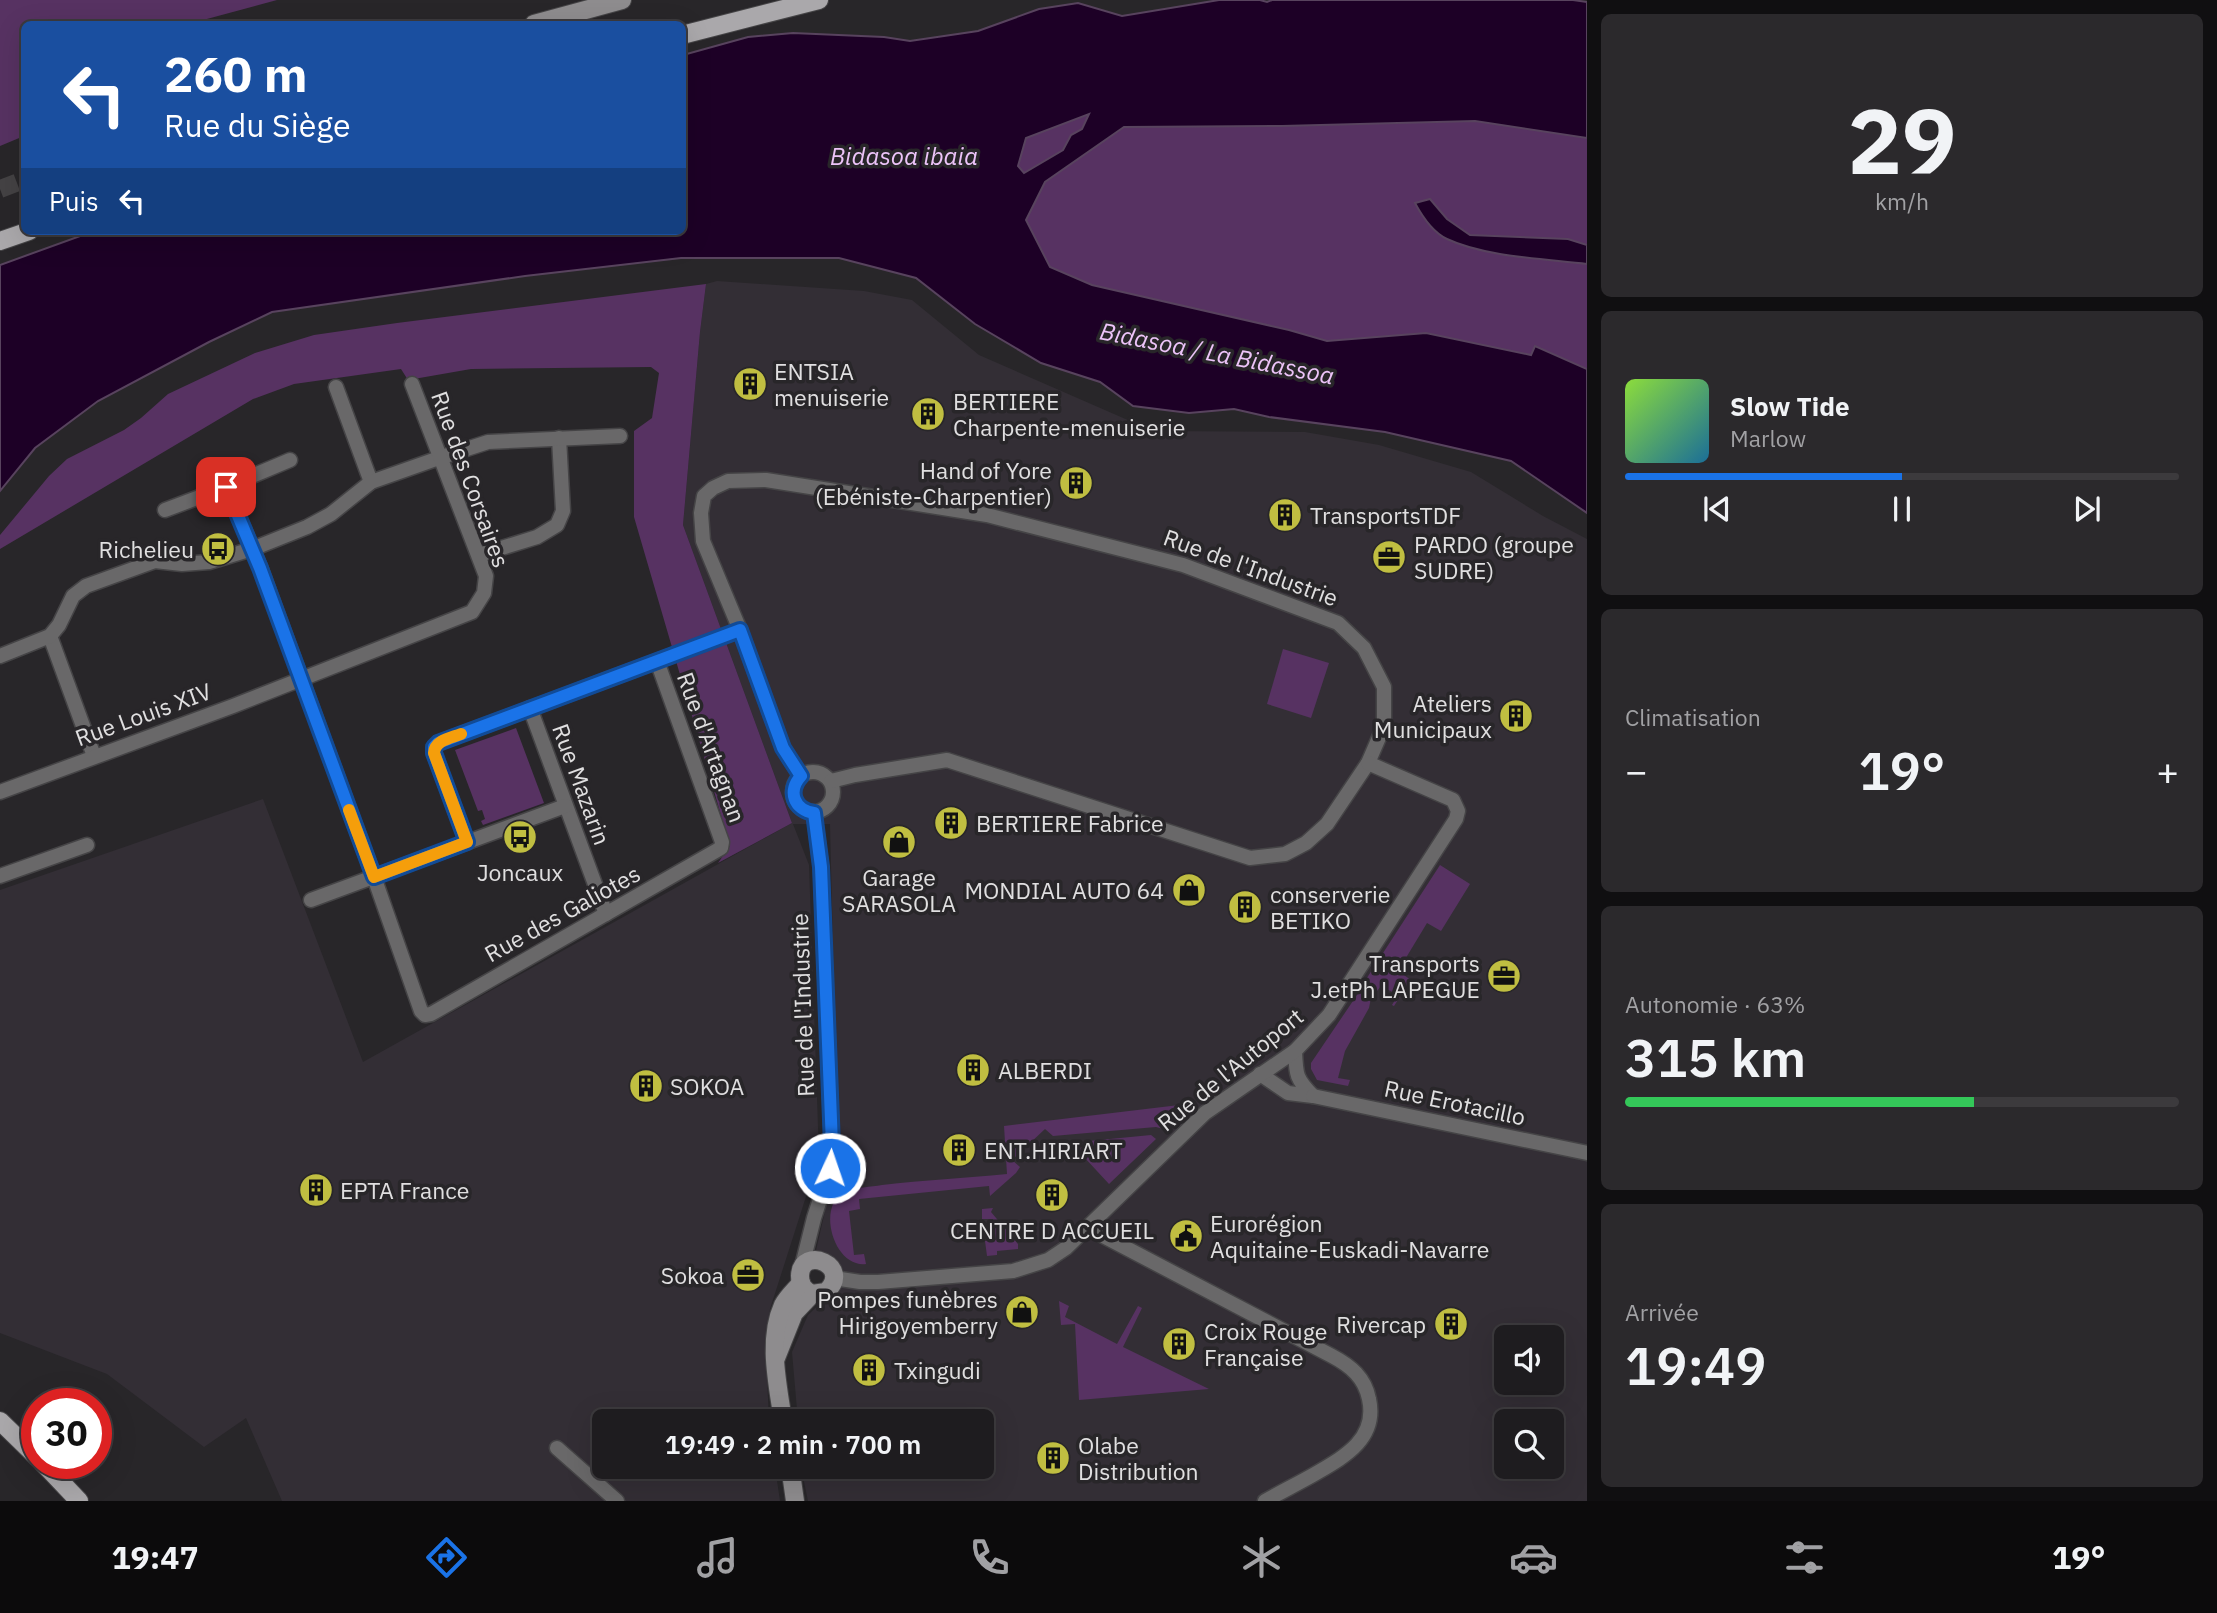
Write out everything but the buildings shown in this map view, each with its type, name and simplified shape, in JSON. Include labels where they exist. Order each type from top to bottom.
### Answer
[{"type":"main road","points":[[686,34],[768,7],[818,0]]},
{"type":"main road","points":[[0,241],[21,234]]},
{"type":"main road","points":[[0,1420],[21,1441]]},
{"type":"main road","points":[[58,1479],[79,1501]]},
{"type":"street","points":[[545,21],[620,0]]},
{"type":"street","name":"Rue des Corsaires","points":[[301,680],[472,612],[484,593],[486,576],[479,555],[412,384]]},
{"type":"street","points":[[336,387],[371,482]]},
{"type":"street","points":[[0,656],[50,636],[59,625],[73,596],[86,586],[155,561],[182,564],[209,562],[252,550],[331,514],[371,482],[488,442],[620,436]]},
{"type":"street","points":[[479,555],[537,537],[557,525],[563,511],[558,438]]},
{"type":"street","points":[[165,510],[290,460]]},
{"type":"street","name":"Rue de l'Industrie","points":[[766,480],[987,515],[1183,565],[1338,622],[1364,648],[1384,687],[1384,726],[1368,763],[1327,824],[1306,843],[1285,854],[1250,858],[947,760],[831,781],[820,772],[813,771],[801,776],[783,748],[740,630],[703,541],[701,513],[704,496],[728,481],[766,480]]},
{"type":"street","points":[[226,487],[374,877]]},
{"type":"street","points":[[467,842],[434,753],[434,747],[438,743],[740,630]]},
{"type":"street","points":[[50,636],[94,756]]},
{"type":"street","name":"Rue d'Artagnan","points":[[656,661],[722,842],[721,848]]},
{"type":"street","name":"Rue Louis XIV","points":[[0,792],[301,680]]},
{"type":"street","name":"Rue Mazarin","points":[[530,708],[606,914]]},
{"type":"street","name":"Rue de l'Autoport","points":[[834,1278],[878,1282],[1013,1271],[1048,1260],[1088,1228],[1205,1113],[1295,1051],[1329,1016],[1456,819],[1458,811],[1453,800],[1368,763]]},
{"type":"street","points":[[801,776],[794,786],[794,799],[802,809],[814,813],[832,802],[834,788],[831,781]]},
{"type":"street","points":[[311,900],[565,806]]},
{"type":"street","name":"Rue de l'Industrie","points":[[781,1409],[776,1358],[805,1281],[814,1218],[830,1168],[832,1145],[821,867],[814,813]]},
{"type":"street","points":[[0,876],[87,845]]},
{"type":"street","name":"Rue des Galiotes","points":[[374,877],[425,1015],[721,848]]},
{"type":"street","points":[[1295,1051],[1295,1071],[1300,1083],[1313,1096]]},
{"type":"street","name":"Rue Erotacillo","points":[[1260,1074],[1289,1093],[1587,1153]]},
{"type":"street","points":[[1088,1228],[1332,1356],[1356,1372],[1368,1393],[1371,1405],[1371,1416],[1363,1438],[1351,1452],[1265,1501]]},
{"type":"street","points":[[811,1235],[834,1278]]},
{"type":"street","points":[[805,1281],[808,1261],[822,1260]]},
{"type":"street","name":"Rue de l'Industrie","points":[[805,1281],[826,1292],[834,1278]]},
{"type":"street","points":[[557,1448],[617,1501]]},
{"type":"street","points":[[792,1479],[795,1501]]},
{"type":"shaded area","points":[[0,0],[277,0],[199,21],[21,21],[21,137],[0,146]]},
{"type":"shaded area","points":[[1090,114],[1082,129],[1071,135],[1063,150],[1024,173],[1018,166],[1026,138]]},
{"type":"shaded area","points":[[1475,121],[1587,138],[1587,245],[1568,239],[1470,235],[1447,219],[1430,199],[1415,203],[1438,233],[1463,245],[1516,256],[1587,264],[1587,369],[1535,346],[1531,355],[1426,333],[1327,341],[1092,285],[1050,267],[1026,220],[1045,182],[1124,127]]},
{"type":"shaded area","points":[[717,281],[864,291],[912,300],[979,355],[1153,431],[1305,432],[1379,445],[1471,472],[1587,539],[1587,1501],[808,1501],[803,1479],[994,1479],[994,1409],[797,1409],[792,1352],[808,1315],[828,1296],[826,1274],[815,1255],[838,1154],[830,824],[793,824],[809,865],[819,1156],[770,1309],[766,1354],[768,1409],[592,1409],[592,1479],[777,1479],[780,1501],[282,1501],[246,1418],[204,1447],[107,1374],[0,1333],[0,890],[263,799],[363,1062],[792,823],[683,525],[706,284]]},
{"type":"shaded area","points":[[706,284],[683,525],[792,823],[718,863],[730,846],[634,517],[634,431],[652,418],[659,373],[651,367],[471,369],[408,380],[401,369],[294,384],[253,399],[0,549],[0,535],[49,476],[67,459],[124,430],[168,394],[255,353],[314,335]]},
{"type":"shaded area","points":[[1283,649],[1329,663],[1311,718],[1267,704]]},
{"type":"shaded area","points":[[516,728],[544,803],[483,825],[481,821],[485,819],[482,810],[478,811],[455,750]]},
{"type":"shaded area","points":[[1440,865],[1470,884],[1441,931],[1427,923],[1398,971],[1411,980],[1394,1006],[1392,1005],[1398,995],[1381,986],[1374,995],[1361,987]]},
{"type":"shaded area","points":[[1359,992],[1371,998],[1369,1008],[1345,1051],[1338,1078],[1350,1080],[1348,1086],[1317,1080],[1311,1063]]},
{"type":"shaded area","points":[[1196,1103],[1167,1130],[1156,1127],[1053,1136],[1045,1129],[1012,1160],[1020,1167],[990,1196],[989,1186],[859,1199],[860,1209],[849,1211],[854,1255],[864,1254],[866,1264],[854,1263],[845,1256],[832,1234],[831,1209],[836,1199],[849,1190],[1007,1174],[1004,1126]]},
{"type":"shaded area","points":[[1151,1135],[1156,1139],[1109,1184],[1084,1157],[1077,1158],[1070,1147],[1089,1141]]},
{"type":"shaded area","points":[[993,1208],[991,1212],[1018,1244],[1018,1249],[997,1251],[997,1255],[987,1256],[985,1241],[996,1240],[993,1219],[982,1219],[982,1209]]},
{"type":"shaded area","points":[[1059,1301],[1069,1306],[1065,1317],[1117,1344],[1138,1306],[1142,1308],[1123,1347],[1209,1389],[1079,1400],[1075,1324],[1061,1325]]},
{"type":"water","name":"Bidasoa ibaia","points":[[1219,0],[1587,2],[1587,138],[1475,121],[1124,127],[1045,182],[1026,220],[1050,267],[1092,285],[1327,341],[1426,333],[1531,355],[1535,346],[1587,369],[1587,513],[1511,461],[1385,432],[1269,417],[1234,409],[1189,413],[1133,406],[1100,382],[1041,363],[975,324],[916,278],[839,258],[681,258],[525,276],[272,312],[98,401],[35,448],[0,491],[0,265],[83,235],[686,235],[686,54],[748,37],[793,33],[884,37],[910,41],[978,31],[1039,9],[1078,3],[1122,16]],"holes":[[[1089,114],[1082,129],[1071,135],[1063,150],[1024,173],[1018,166],[1026,138]]]},
{"type":"water","points":[[1430,199],[1447,219],[1470,235],[1568,239],[1587,245],[1587,264],[1497,254],[1447,239],[1429,224],[1415,203]]},
{"type":"tunnel","points":[[0,189],[21,181]]},
{"type":"slow traffic","points":[[349,810],[374,877],[467,842],[434,753],[434,747],[438,743],[461,734]]},
{"type":"place","name":"ENTSIA menuiserie","points":[[750,384]]},
{"type":"place","name":"BERTIERE Charpente-menuiserie","points":[[928,414]]},
{"type":"place","name":"Hand of Yore (Ebéniste-Charpentier)","points":[[1076,483]]},
{"type":"place","name":"TransportsTDF","points":[[1285,515]]},
{"type":"place","name":"Richelieu","points":[[218,549]]},
{"type":"place","name":"PARDO (groupe SUDRE)","points":[[1389,557]]},
{"type":"place","name":"Ateliers Municipaux","points":[[1516,716]]},
{"type":"place","name":"BERTIERE Fabrice","points":[[951,823]]},
{"type":"place","name":"Joncaux","points":[[520,837]]},
{"type":"place","name":"Garage SARASOLA","points":[[899,842]]},
{"type":"place","name":"MONDIAL AUTO 64","points":[[1189,890]]},
{"type":"place","name":"conserverie BETIKO","points":[[1245,907]]},
{"type":"place","name":"Transports J.etPh LAPEGUE","points":[[1504,976]]},
{"type":"place","name":"ALBERDI","points":[[973,1070]]},
{"type":"place","name":"SOKOA","points":[[646,1086]]},
{"type":"place","name":"ENT.HIRIART","points":[[959,1150]]},
{"type":"place","name":"EPTA France","points":[[316,1190]]},
{"type":"place","name":"CENTRE D ACCUEIL","points":[[1052,1195]]},
{"type":"place","name":"Eurorégion Aquitaine-Euskadi-Navarre","points":[[1186,1236]]},
{"type":"place","name":"Sokoa","points":[[748,1275]]},
{"type":"place","name":"Pompes funèbres Hirigoyemberry","points":[[1022,1312]]},
{"type":"place","name":"Rivercap","points":[[1451,1324]]},
{"type":"place","name":"Croix Rouge Française","points":[[1179,1344]]},
{"type":"place","name":"Txingudi","points":[[869,1370]]},
{"type":"place","name":"Olabe Distribution","points":[[1053,1458]]},
{"type":"route","points":[[226,487],[260,568],[374,877],[467,842],[434,753],[434,747],[438,743],[740,630],[783,748],[801,776],[794,786],[794,799],[802,809],[814,813],[821,867],[832,1145],[830,1168]]},
{"type":"water label","name":"Bidasoa / La Bidassoa","points":[[1217,353]]}]
